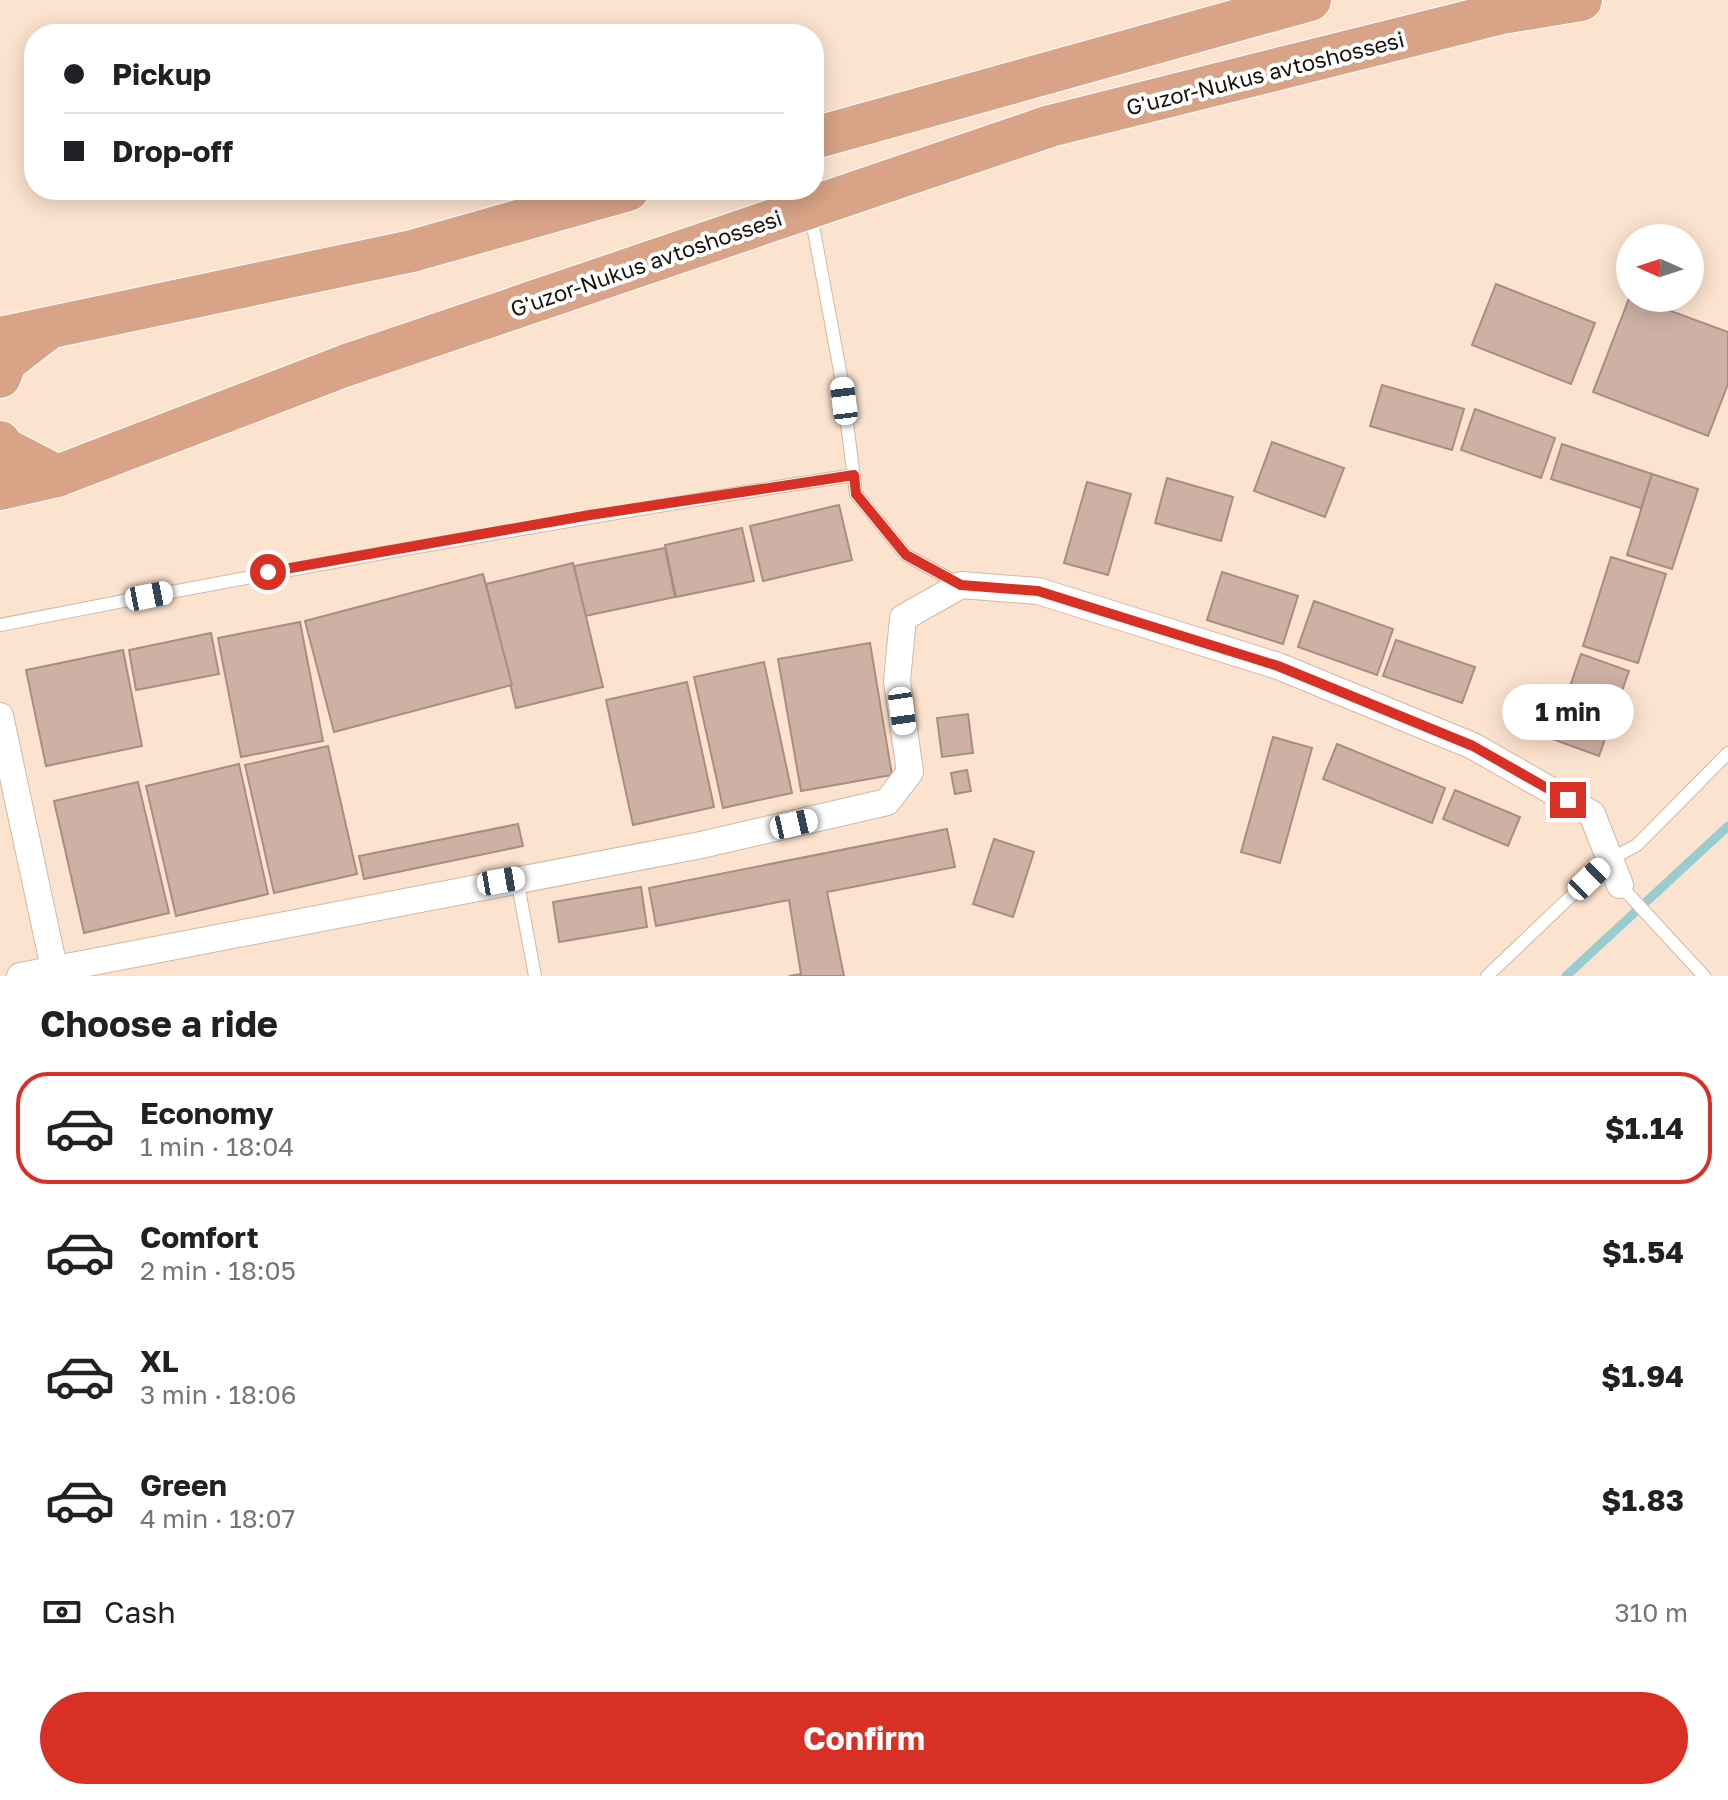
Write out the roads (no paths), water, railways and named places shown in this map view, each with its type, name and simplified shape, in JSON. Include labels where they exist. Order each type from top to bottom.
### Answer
[{"type":"highway","points":[[824,135],[1310,0]]},
{"type":"highway","name":"G'uzor-Nukus avtoshossesi","points":[[0,489],[57,476],[344,366],[1050,126],[1502,13],[1581,0]]},
{"type":"highway","points":[[0,338],[412,251],[593,200]]},
{"type":"highway","points":[[0,377],[6,361],[50,327]]},
{"type":"highway","points":[[0,442],[3,448],[57,476]]},
{"type":"street","points":[[20,976],[701,845],[887,802],[910,772],[897,681],[903,618],[961,585],[1038,591],[1278,666],[1473,746],[1592,814],[1620,885]]},
{"type":"street","points":[[0,716],[54,968]]},
{"type":"lane","points":[[809,208],[841,376],[856,494],[906,555],[961,585]]},
{"type":"lane","points":[[0,625],[268,572],[574,518],[854,475]]},
{"type":"lane","points":[[1487,976],[1609,860],[1637,845],[1728,753]]},
{"type":"lane","points":[[517,879],[535,976]]},
{"type":"lane","points":[[1620,885],[1704,976]]},
{"type":"waterway","points":[[1566,976],[1728,826]]}]
